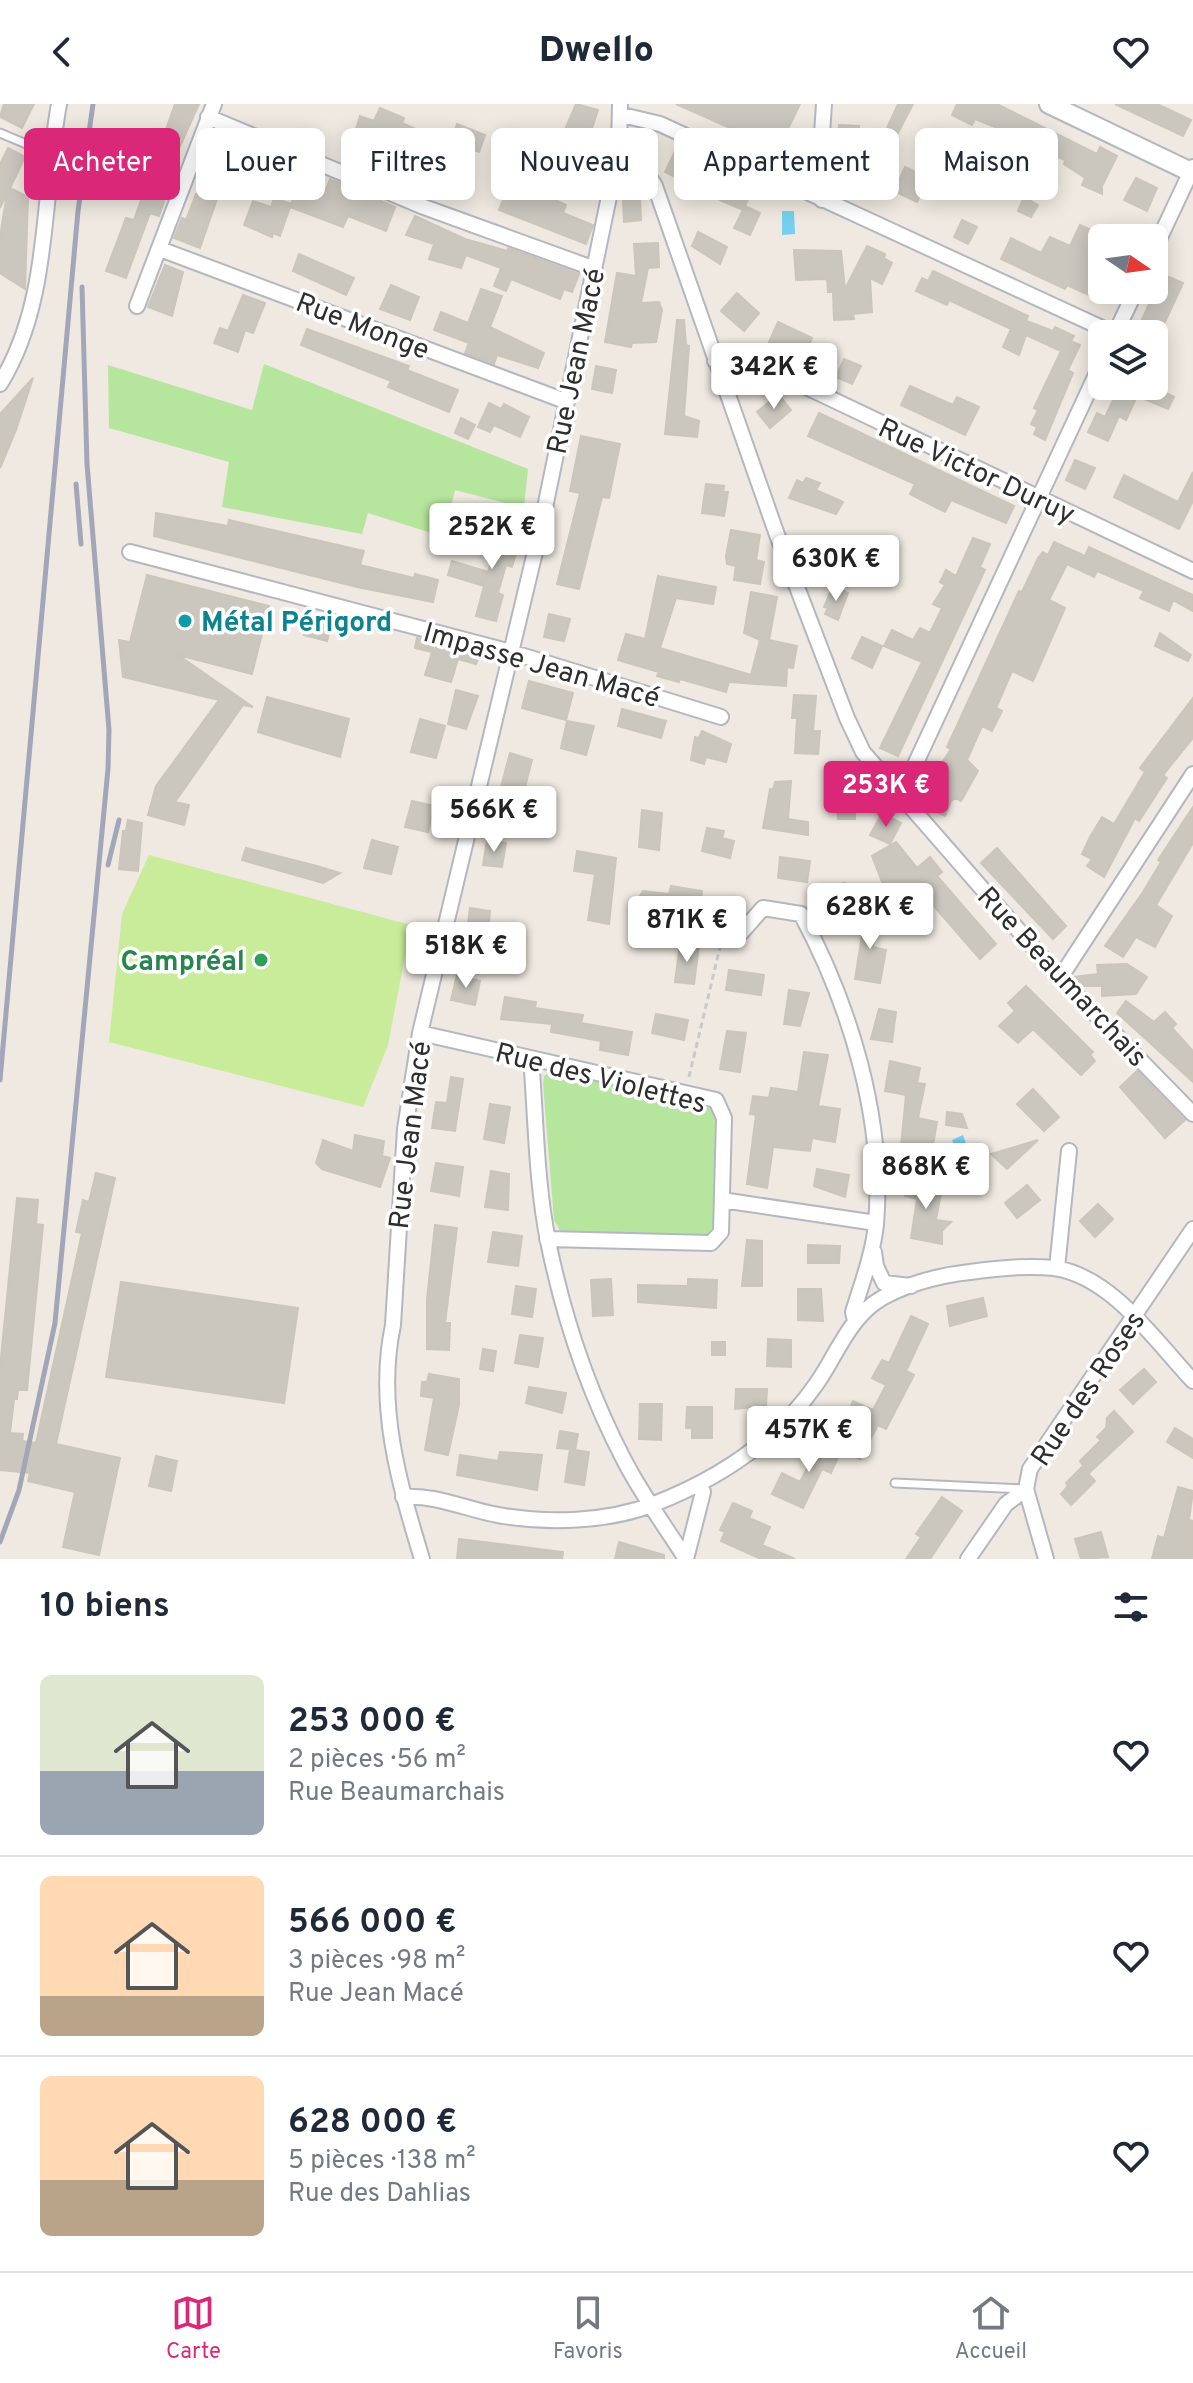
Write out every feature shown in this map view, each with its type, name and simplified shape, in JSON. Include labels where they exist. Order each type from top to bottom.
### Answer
[{"type":"main road","points":[[1049,104],[1073,109],[1192,171]]},
{"type":"street","points":[[55,128],[59,104]]},
{"type":"street","points":[[822,128],[824,104]]},
{"type":"street","points":[[137,306],[211,110],[424,207],[595,269]]},
{"type":"street","points":[[621,110],[674,131]]},
{"type":"street","points":[[1167,224],[1192,171]]},
{"type":"street","name":"Rue Beaumarchais","points":[[658,195],[715,361],[847,718],[863,752],[1060,978],[1193,1114]]},
{"type":"street","points":[[0,383],[21,346],[33,306],[45,200]]},
{"type":"street","name":"Rue Jean Macé","points":[[422,1559],[396,1475],[388,1416],[386,1355],[393,1325],[405,1129],[420,1033],[511,652],[609,200]]},
{"type":"street","points":[[822,200],[1088,322]]},
{"type":"street","name":"Rue Monge","points":[[160,249],[565,401]]},
{"type":"street","name":"Rue Victor Duruy","points":[[715,361],[758,364],[1193,571]]},
{"type":"street","points":[[900,797],[1088,392]]},
{"type":"street","name":"Impasse Jean Macé","points":[[130,552],[511,652],[721,717]]},
{"type":"street","points":[[1060,978],[1193,774]]},
{"type":"street","points":[[740,934],[763,908],[801,914],[818,946],[853,1043],[877,1148],[876,1223],[853,1312],[855,1321]]},
{"type":"street","name":"Rue des Violettes","points":[[420,1033],[716,1100],[724,1118],[721,1232],[711,1243],[547,1239]]},
{"type":"street","points":[[531,1058],[547,1239],[566,1310],[599,1405],[623,1460],[686,1559]]},
{"type":"street","points":[[1057,1268],[1069,1151]]},
{"type":"street","points":[[722,1200],[876,1223]]},
{"type":"street","name":"Rue des Roses","points":[[1046,1559],[1026,1489],[1030,1469],[1193,1229]]},
{"type":"street","points":[[873,1243],[876,1266],[884,1283],[915,1286]]},
{"type":"street","points":[[403,1497],[540,1520],[608,1515],[650,1506],[700,1484],[744,1457],[778,1428],[811,1392],[855,1321],[874,1303],[955,1274],[995,1268],[1057,1268],[1093,1283],[1133,1317],[1193,1381]]},
{"type":"street","points":[[860,1290],[874,1303]]},
{"type":"street","points":[[686,1559],[703,1492],[700,1484]]},
{"type":"street","points":[[968,1559],[1006,1504],[1026,1489]]},
{"type":"lane","points":[[0,133],[24,143]]},
{"type":"lane","points":[[895,1483],[1026,1489]]},
{"type":"path","points":[[686,1093],[721,943],[740,934]]},
{"type":"green space","points":[[264,364],[528,469],[524,508],[455,490],[444,537],[368,513],[362,534],[222,507],[229,462],[109,428],[108,365],[252,410]]},
{"type":"green space","name":"Campréal","points":[[149,855],[411,925],[388,1045],[363,1107],[109,1042],[122,914]]},
{"type":"green space","points":[[550,1071],[711,1108],[715,1115],[714,1225],[707,1236],[560,1231],[554,1220],[543,1084],[544,1076]]},
{"type":"water","points":[[782,211],[794,211],[795,234],[782,235]]},
{"type":"water","points":[[963,1135],[970,1155],[959,1159],[952,1140]]},
{"type":"building","points":[[4,104],[34,104],[22,128],[0,117]]},
{"type":"building","points":[[175,104],[199,104],[180,146],[180,128],[167,128]]},
{"type":"building","points":[[576,104],[598,110],[592,128],[566,128]]},
{"type":"building","points":[[676,104],[800,104],[788,128],[730,128]]},
{"type":"building","points":[[898,104],[913,104],[899,131],[899,128],[887,128]]},
{"type":"building","points":[[957,104],[997,104],[1045,128],[998,128],[975,119],[972,125],[952,115]]},
{"type":"building","points":[[1115,104],[1157,104],[1191,120],[1183,136]]},
{"type":"building","points":[[380,108],[404,118],[402,123],[413,128],[356,128],[360,116],[374,121]]},
{"type":"building","points":[[839,125],[859,126],[859,128],[839,128]]},
{"type":"building","points":[[475,131],[485,135],[479,152],[475,150]]},
{"type":"building","points":[[1058,134],[1097,154],[1100,147],[1117,156],[1102,186],[1102,194],[1082,185],[1085,178],[1064,164],[1065,160],[1058,157]]},
{"type":"building","points":[[8,148],[24,156],[10,188],[28,200],[25,289],[0,273],[0,237],[7,193],[0,208],[0,164]]},
{"type":"building","points":[[674,153],[674,176],[665,172]]},
{"type":"building","points":[[905,167],[915,172],[917,202],[899,193],[899,180]]},
{"type":"building","points":[[1136,178],[1157,188],[1147,211],[1124,200]]},
{"type":"building","points":[[330,179],[341,184],[341,200],[379,200],[395,207],[386,231],[348,216],[343,227],[290,207],[280,236],[273,233],[272,237],[244,225],[253,201],[271,207],[273,200],[291,204],[293,200],[325,200]]},
{"type":"building","points":[[196,194],[196,200],[217,200],[200,248],[174,238],[182,218],[186,220]]},
{"type":"building","points":[[141,200],[165,200],[159,216],[150,213],[126,278],[106,271],[126,218],[134,220]]},
{"type":"building","points":[[503,200],[556,200],[566,205],[563,213],[593,225],[586,244],[499,210]]},
{"type":"building","points":[[623,200],[640,200],[641,220],[624,222]]},
{"type":"building","points":[[720,200],[748,200],[743,210]]},
{"type":"building","points":[[1023,200],[1038,205],[1031,217],[1018,211]]},
{"type":"building","points":[[745,206],[760,213],[750,235],[734,228]]},
{"type":"building","points":[[415,216],[465,239],[507,251],[508,248],[579,274],[572,292],[564,289],[560,299],[511,279],[506,291],[494,286],[501,268],[466,255],[461,268],[429,259],[434,244],[406,235]]},
{"type":"building","points":[[962,220],[977,227],[968,244],[954,237]]},
{"type":"building","points":[[1080,225],[1088,229],[1088,295],[1067,285],[1065,289],[1001,259],[1011,238],[1041,253],[1050,237],[1070,246]]},
{"type":"building","points":[[698,232],[727,247],[720,264],[692,246]]},
{"type":"building","points":[[658,243],[659,267],[648,268],[641,303],[659,302],[662,310],[656,342],[632,343],[631,347],[605,342],[617,273],[636,276],[634,244]]},
{"type":"building","points":[[867,246],[885,254],[884,258],[892,263],[882,284],[870,278],[872,312],[853,314],[854,319],[834,320],[833,292],[828,292],[827,279],[798,280],[800,274],[796,279],[794,250],[841,251],[845,289]]},
{"type":"building","points":[[299,254],[354,278],[346,295],[293,271]]},
{"type":"building","points":[[165,265],[183,272],[172,316],[148,307]]},
{"type":"building","points":[[933,271],[1028,316],[1026,321],[1053,331],[1055,327],[1074,336],[1071,341],[1080,345],[1068,370],[1073,373],[1045,440],[1034,434],[1037,427],[1031,424],[1038,410],[1034,408],[1061,351],[1026,335],[1019,355],[1003,347],[1011,329],[949,300],[947,305],[916,291],[922,278],[928,281]]},
{"type":"building","points":[[1168,279],[1183,283],[1166,320],[1142,320],[1149,304],[1168,304]]},
{"type":"building","points":[[391,285],[419,297],[410,320],[380,309]]},
{"type":"building","points":[[481,289],[502,296],[490,327],[544,353],[538,368],[497,355],[494,364],[465,353],[469,343],[434,330],[441,312],[468,323]]},
{"type":"building","points":[[737,293],[759,313],[744,331],[721,311]]},
{"type":"building","points":[[243,295],[265,303],[253,333],[245,330],[238,352],[214,343],[220,328],[228,331]]},
{"type":"building","points":[[677,320],[684,320],[686,345],[689,346],[684,416],[699,421],[697,437],[665,434]]},
{"type":"building","points":[[778,322],[812,338],[803,359],[769,342]]},
{"type":"building","points":[[307,329],[409,366],[407,370],[458,390],[449,412],[388,387],[391,381],[301,345]]},
{"type":"building","points":[[844,359],[861,366],[852,384],[836,377]]},
{"type":"building","points":[[596,366],[616,370],[612,393],[592,389]]},
{"type":"building","points":[[33,378],[16,430],[0,468],[0,414]]},
{"type":"building","points":[[910,386],[953,405],[957,397],[979,407],[965,435],[901,405]]},
{"type":"building","points":[[778,394],[791,410],[770,428],[757,412]]},
{"type":"building","points":[[1168,394],[1174,397],[1168,409],[1147,400],[1168,400]]},
{"type":"building","points":[[1113,400],[1135,400],[1126,420],[1119,416],[1108,441],[1088,432],[1097,413],[1105,417]]},
{"type":"building","points":[[489,403],[501,409],[504,404],[529,417],[520,437],[494,425],[490,432],[478,427]]},
{"type":"building","points":[[819,413],[1014,506],[1006,523],[951,500],[945,512],[910,494],[915,484],[808,436]]},
{"type":"building","points":[[461,418],[475,425],[468,439],[455,433]]},
{"type":"building","points":[[581,436],[620,444],[609,498],[602,497],[579,589],[557,584],[580,493],[570,491]]},
{"type":"building","points":[[1075,460],[1095,468],[1085,489],[1066,480]]},
{"type":"building","points":[[1193,472],[1193,501],[1179,529],[1114,497],[1124,475],[1178,502]]},
{"type":"building","points":[[806,478],[820,483],[816,490],[843,502],[836,514],[789,498],[797,480],[803,483]]},
{"type":"building","points":[[706,484],[724,486],[723,492],[728,492],[724,516],[702,513]]},
{"type":"building","points":[[156,513],[228,526],[229,520],[364,551],[360,565],[414,578],[415,574],[438,580],[433,602],[357,587],[154,536]]},
{"type":"building","points":[[505,520],[524,526],[512,567],[506,565],[498,593],[503,595],[496,621],[476,616],[484,586],[448,575],[452,561],[488,572]]},
{"type":"building","points":[[731,530],[760,535],[756,560],[764,562],[760,584],[734,580],[736,566],[727,564],[726,556]]},
{"type":"building","points":[[823,537],[838,545],[836,559],[849,565],[842,581],[809,566]]},
{"type":"building","points":[[973,538],[990,544],[980,567],[985,570],[898,756],[880,748],[922,662],[884,646],[892,630],[913,640],[920,628],[930,633],[942,608],[933,604],[945,585],[940,582],[946,570],[956,576]]},
{"type":"building","points":[[1054,542],[1085,556],[1089,547],[1193,595],[1193,611],[1173,600],[1169,611],[1140,598],[1144,591],[1097,571],[1094,577],[1067,564],[1049,600],[1065,608],[1033,681],[1012,671],[996,708],[1002,711],[992,731],[982,726],[967,760],[978,771],[961,801],[956,798],[951,801],[945,816],[926,806],[943,776],[936,772],[951,749],[947,747],[1019,591],[1022,592],[1038,558],[1043,552],[1048,555]]},
{"type":"building","points":[[147,575],[269,606],[252,674],[178,655],[253,707],[243,705],[175,802],[189,805],[184,825],[148,815],[156,786],[219,700],[123,677],[119,640],[130,642]]},
{"type":"building","points":[[658,576],[716,587],[713,604],[676,598],[660,648],[751,675],[760,640],[744,633],[751,592],[777,597],[769,640],[797,646],[793,668],[787,667],[786,686],[729,682],[726,692],[657,676],[659,672],[618,660],[626,634],[645,639]]},
{"type":"building","points":[[833,586],[848,593],[838,620],[825,614],[828,608],[824,607]]},
{"type":"building","points":[[549,614],[570,619],[564,641],[544,637]]},
{"type":"building","points":[[309,616],[332,622],[327,641],[304,635]]},
{"type":"building","points":[[1160,633],[1191,655],[1188,661],[1155,646]]},
{"type":"building","points":[[862,637],[882,646],[872,668],[852,658]]},
{"type":"building","points":[[417,638],[479,654],[476,664],[458,659],[451,682],[425,675],[432,652],[415,648]]},
{"type":"building","points":[[529,681],[573,693],[566,720],[522,708]]},
{"type":"building","points":[[456,690],[478,696],[466,729],[448,724]]},
{"type":"building","points":[[794,695],[816,696],[813,731],[820,731],[818,754],[795,753],[797,718],[792,718]]},
{"type":"building","points":[[267,697],[349,719],[340,757],[258,732]]},
{"type":"building","points":[[1193,698],[1193,738],[1163,775],[1167,778],[1139,821],[1135,818],[1104,877],[1087,866],[1092,859],[1082,854],[1090,837],[1102,817],[1114,824],[1145,772],[1140,768]]},
{"type":"building","points":[[622,709],[666,721],[661,738],[618,726]]},
{"type":"building","points":[[420,719],[445,726],[436,758],[411,752]]},
{"type":"building","points":[[567,721],[594,726],[586,755],[561,748]]},
{"type":"building","points":[[702,731],[731,744],[726,762],[706,757],[704,764],[691,760],[695,737],[699,738]]},
{"type":"building","points":[[510,753],[532,760],[516,822],[493,817]]},
{"type":"building","points":[[791,781],[788,819],[808,822],[808,835],[763,828],[770,789],[773,790],[775,782]]},
{"type":"building","points":[[837,789],[854,789],[855,819],[838,819]]},
{"type":"building","points":[[412,801],[434,806],[428,832],[405,827]]},
{"type":"building","points":[[1193,807],[1193,843],[1156,905],[1172,916],[1155,947],[1136,937],[1123,957],[1105,946],[1143,892],[1161,862],[1158,860]]},
{"type":"building","points":[[642,810],[662,813],[659,850],[639,847]]},
{"type":"building","points":[[882,813],[901,823],[890,844],[870,835]]},
{"type":"building","points":[[128,820],[142,823],[138,871],[119,869],[123,831],[126,831]]},
{"type":"building","points":[[707,828],[724,831],[722,838],[734,841],[730,858],[702,851]]},
{"type":"building","points":[[372,840],[398,847],[391,874],[364,868]]},
{"type":"building","points":[[487,840],[506,843],[502,867],[483,865]]},
{"type":"building","points":[[896,842],[917,868],[930,857],[942,872],[937,876],[996,944],[980,959],[920,890],[899,907],[886,892],[872,856]]},
{"type":"building","points":[[246,848],[340,873],[323,883],[242,860]]},
{"type":"building","points":[[997,848],[1066,926],[1053,939],[981,863]]},
{"type":"building","points":[[577,851],[616,858],[609,924],[588,920],[595,874],[574,871]]},
{"type":"building","points":[[780,857],[810,861],[807,882],[778,878]]},
{"type":"building","points":[[843,883],[863,887],[858,920],[836,917]]},
{"type":"building","points":[[671,886],[702,891],[694,918],[669,915],[663,939],[647,936],[650,923],[636,922],[640,896],[643,891],[669,894]]},
{"type":"building","points":[[470,908],[490,911],[488,934],[467,931]]},
{"type":"building","points":[[877,912],[873,947],[886,950],[880,983],[855,979],[863,929],[859,928],[861,913]]},
{"type":"building","points":[[680,943],[699,946],[694,984],[675,982]]},
{"type":"building","points":[[1127,964],[1147,977],[1136,994],[1102,996],[1102,986],[1081,986],[1073,977],[1098,974],[1097,965]]},
{"type":"building","points":[[729,970],[764,975],[761,995],[726,990]]},
{"type":"building","points":[[457,975],[480,981],[475,1005],[451,1000]]},
{"type":"building","points":[[1026,986],[1093,1052],[1090,1055],[1095,1061],[1081,1075],[1033,1029],[1018,1043],[999,1026],[1015,1011],[1008,1003]]},
{"type":"building","points":[[789,990],[809,993],[800,1026],[784,1024]]},
{"type":"building","points":[[505,997],[536,1002],[535,1008],[583,1015],[581,1023],[632,1032],[628,1055],[600,1050],[601,1041],[551,1032],[552,1024],[501,1019]]},
{"type":"building","points":[[1126,1001],[1154,1022],[1165,1012],[1176,1024],[1172,1028],[1193,1051],[1193,1082],[1117,1013]]},
{"type":"building","points":[[879,1009],[896,1012],[892,1042],[871,1039]]},
{"type":"building","points":[[656,1014],[688,1020],[684,1040],[652,1033]]},
{"type":"building","points":[[727,1031],[746,1033],[740,1072],[720,1069]]},
{"type":"building","points":[[804,1052],[828,1055],[818,1106],[840,1109],[835,1142],[812,1138],[810,1151],[773,1147],[767,1188],[747,1184],[756,1115],[750,1114],[753,1096],[769,1098],[771,1088],[798,1092]]},
{"type":"building","points":[[890,1061],[920,1068],[917,1083],[925,1084],[918,1118],[937,1122],[932,1151],[901,1146],[906,1095],[885,1091]]},
{"type":"building","points":[[1137,1071],[1185,1120],[1165,1138],[1120,1087]]},
{"type":"building","points":[[451,1077],[463,1079],[455,1131],[432,1128],[436,1102],[447,1103]]},
{"type":"building","points":[[1033,1089],[1059,1117],[1044,1131],[1017,1104]]},
{"type":"building","points":[[490,1104],[510,1107],[504,1143],[484,1139]]},
{"type":"building","points":[[947,1112],[962,1114],[967,1128],[946,1125]]},
{"type":"building","points":[[355,1135],[384,1141],[382,1156],[390,1158],[380,1187],[322,1169],[316,1163],[323,1140],[353,1151]]},
{"type":"building","points":[[1038,1140],[1007,1169],[991,1154]]},
{"type":"building","points":[[436,1163],[463,1167],[459,1196],[431,1191]]},
{"type":"building","points":[[817,1169],[849,1175],[845,1197],[814,1186]]},
{"type":"building","points":[[491,1171],[509,1174],[508,1210],[485,1207]]},
{"type":"building","points":[[96,1173],[115,1178],[56,1444],[120,1458],[99,1555],[63,1547],[75,1492],[28,1481],[30,1473],[0,1470],[0,1367],[17,1198],[38,1200],[36,1224],[43,1225],[27,1390],[18,1390],[17,1399],[14,1399],[10,1433],[23,1434],[22,1441],[36,1443],[82,1233],[76,1232],[83,1200],[89,1202]]},
{"type":"building","points":[[908,1177],[923,1179],[922,1185],[942,1188],[936,1220],[951,1222],[942,1231],[942,1244],[911,1238],[917,1199],[905,1196]]},
{"type":"building","points":[[1027,1185],[1040,1200],[1017,1218],[1005,1203]]},
{"type":"building","points":[[1098,1204],[1113,1219],[1095,1237],[1080,1221]]},
{"type":"building","points":[[435,1225],[457,1228],[445,1323],[450,1323],[449,1350],[427,1349],[427,1299]]},
{"type":"building","points":[[493,1232],[522,1236],[518,1266],[488,1262]]},
{"type":"building","points":[[747,1240],[762,1241],[762,1286],[742,1286]]},
{"type":"building","points":[[808,1245],[840,1246],[839,1263],[808,1263]]},
{"type":"building","points":[[611,1279],[613,1315],[593,1316],[591,1280]]},
{"type":"building","points":[[688,1279],[717,1280],[716,1308],[638,1302],[638,1285],[688,1286]]},
{"type":"building","points":[[121,1282],[298,1308],[284,1403],[106,1377]]},
{"type":"building","points":[[516,1286],[536,1289],[532,1317],[512,1314]]},
{"type":"building","points":[[798,1289],[821,1289],[823,1321],[798,1320]]},
{"type":"building","points":[[983,1298],[987,1316],[950,1326],[947,1306]]},
{"type":"building","points":[[911,1316],[928,1324],[906,1371],[914,1375],[886,1429],[878,1425],[860,1459],[842,1450],[853,1423],[845,1419],[853,1401],[873,1410],[886,1385],[872,1378],[882,1360],[889,1363]]},
{"type":"building","points":[[520,1335],[543,1338],[538,1367],[515,1363]]},
{"type":"building","points":[[768,1339],[791,1340],[791,1367],[767,1366]]},
{"type":"building","points":[[712,1342],[725,1342],[725,1355],[712,1355]]},
{"type":"building","points":[[483,1349],[496,1351],[493,1371],[480,1369]]},
{"type":"building","points":[[1144,1369],[1156,1382],[1133,1404],[1120,1390]]},
{"type":"building","points":[[429,1374],[459,1379],[459,1405],[448,1455],[425,1450],[434,1398],[421,1396],[422,1382],[427,1382]]},
{"type":"building","points":[[529,1387],[566,1393],[562,1413],[526,1403]]},
{"type":"building","points":[[736,1389],[767,1389],[766,1406],[735,1409]]},
{"type":"building","points":[[640,1404],[662,1404],[661,1440],[639,1439]]},
{"type":"building","points":[[687,1407],[712,1407],[712,1438],[692,1438],[692,1428],[686,1428]]},
{"type":"building","points":[[1114,1411],[1133,1432],[1089,1473],[1080,1461],[1101,1440],[1097,1437],[1106,1428],[1107,1418]]},
{"type":"building","points":[[1175,1428],[1193,1439],[1193,1458],[1167,1442]]},
{"type":"building","points":[[560,1431],[578,1434],[575,1450],[589,1452],[584,1485],[565,1482],[570,1449],[557,1448]]},
{"type":"building","points":[[823,1437],[843,1446],[831,1473],[822,1469],[803,1508],[772,1494],[782,1473],[800,1482]]},
{"type":"building","points":[[500,1452],[542,1455],[537,1490],[457,1475],[460,1455],[498,1461]]},
{"type":"building","points":[[156,1456],[177,1461],[171,1491],[149,1486]]},
{"type":"building","points":[[1082,1467],[1095,1481],[1071,1505],[1061,1494],[1068,1486],[1066,1483]]},
{"type":"building","points":[[1178,1487],[1193,1491],[1189,1520],[1193,1521],[1193,1559],[1152,1559],[1158,1536],[1164,1538]]},
{"type":"building","points":[[942,1497],[962,1511],[930,1559],[906,1559],[921,1537],[916,1534]]},
{"type":"building","points":[[733,1503],[752,1511],[749,1518],[770,1527],[762,1545],[795,1559],[761,1559],[721,1541],[725,1532],[720,1530]]},
{"type":"building","points":[[1101,1532],[1108,1557],[1081,1559],[1075,1539]]},
{"type":"building","points":[[459,1539],[563,1552],[562,1559],[457,1559]]},
{"type":"building","points":[[619,1542],[664,1555],[664,1559],[615,1559]]},
{"type":"railway","points":[[0,1080],[78,211],[93,104]]},
{"type":"railway","points":[[0,1542],[19,1490],[55,1323],[108,769],[109,730],[87,464],[82,287]]},
{"type":"railway","points":[[76,484],[81,544]]},
{"type":"railway","points":[[108,865],[119,820]]},
{"type":"place","name":"Métal Périgord","points":[[185,621]]},
{"type":"place","name":"Campréal","points":[[261,960]]}]
